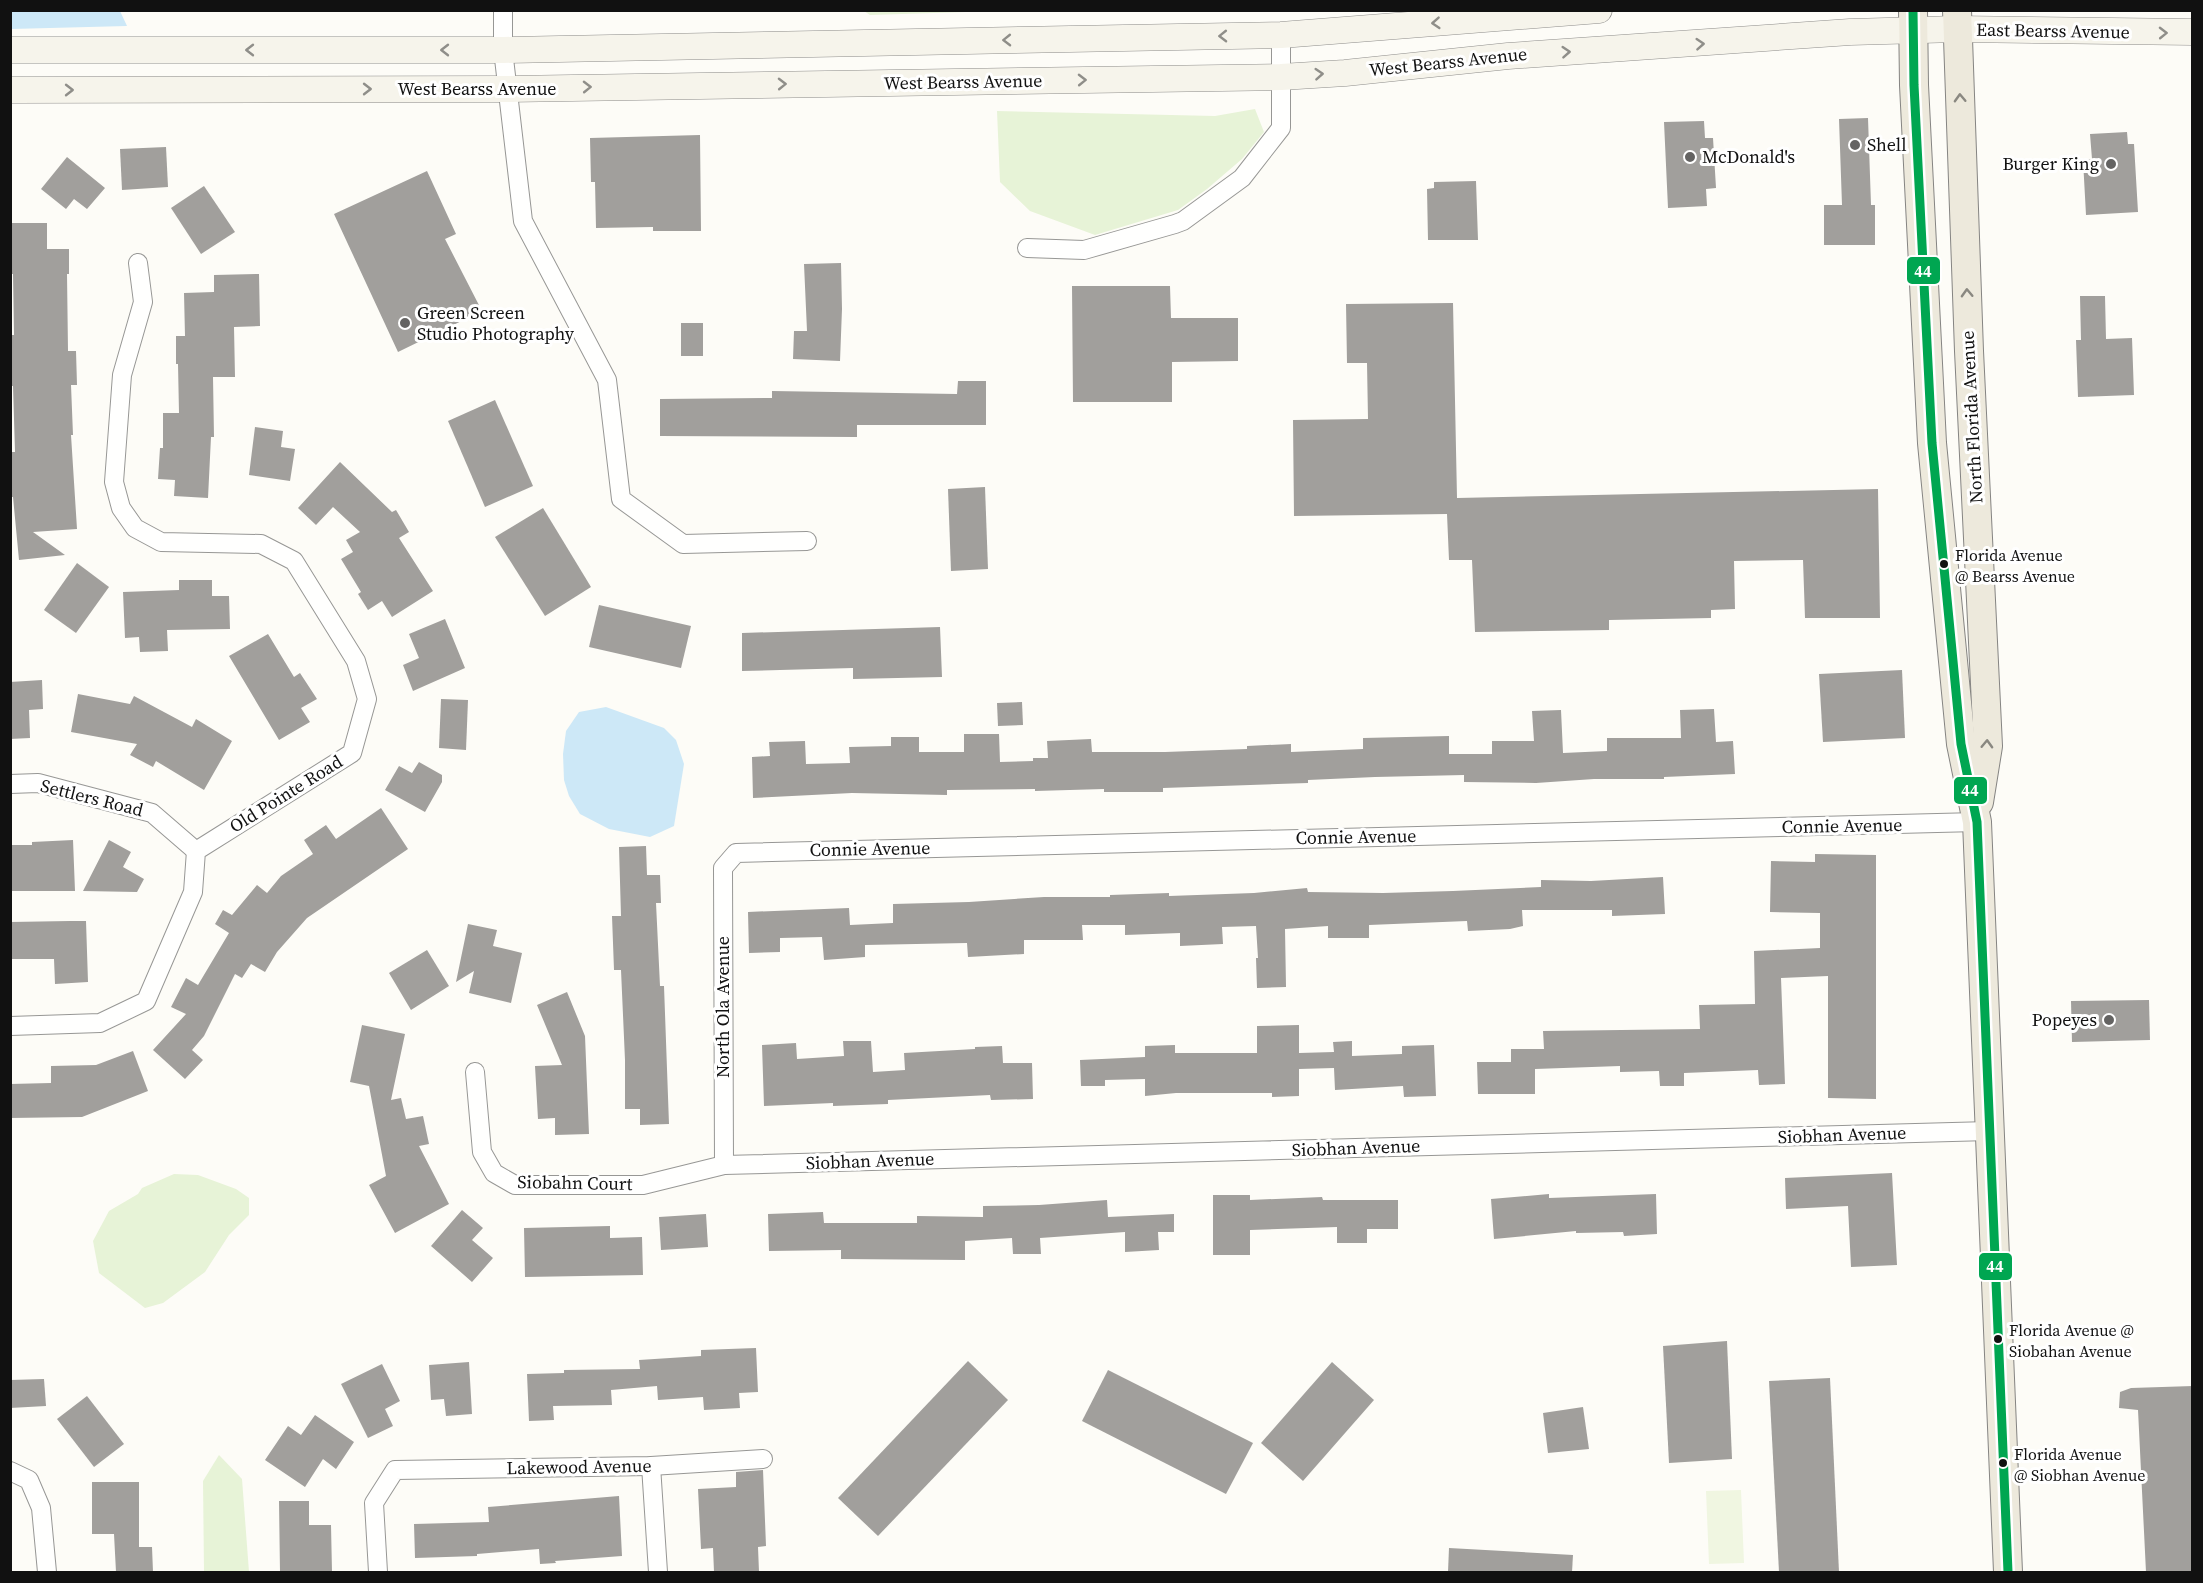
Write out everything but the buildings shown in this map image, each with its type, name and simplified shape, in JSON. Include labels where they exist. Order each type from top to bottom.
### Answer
[{"type":"main road","name":"West Bearss Avenue","points":[[10,50],[503,50],[1281,35],[1599,10]]},
{"type":"main road","name":"West Bearss Avenue","points":[[10,90],[508,89],[1281,77],[1345,73],[1508,56],[1850,32],[1913,20]]},
{"type":"main road","name":"East Bearss Avenue","points":[[1913,20],[1957,20],[2193,32]]},
{"type":"main road","name":"North Florida Avenue","points":[[1913,20],[1932,443],[1961,744],[1977,822],[2008,1572]]},
{"type":"main road","name":"North Florida Avenue","points":[[1957,20],[1970,373],[1988,746],[1977,822]]},
{"type":"street","points":[[503,10],[503,50],[523,220],[607,380],[621,499],[683,544],[807,541]]},
{"type":"street","points":[[1027,248],[1084,250],[1183,221],[1242,178],[1281,128],[1281,35]]},
{"type":"street","name":"Old Pointe Road","points":[[138,263],[143,302],[122,375],[114,482],[121,508],[135,528],[161,542],[261,544],[294,561],[356,661],[367,699],[352,753],[196,851]]},
{"type":"street","name":"Settlers Road","points":[[10,784],[38,783],[152,813],[196,851]]},
{"type":"street","name":"Connie Avenue","points":[[736,853],[1977,822]]},
{"type":"street","points":[[10,1026],[100,1023],[146,1001],[194,891],[196,851]]},
{"type":"street","name":"North Ola Avenue","points":[[723,1165],[723,868],[736,853]]},
{"type":"street","name":"Siobahn Court","points":[[475,1072],[482,1152],[495,1173],[515,1185],[643,1185],[723,1165]]},
{"type":"street","name":"Siobhan Avenue","points":[[723,1165],[1989,1131]]},
{"type":"street","name":"Lakewood Avenue","points":[[378,1572],[374,1503],[395,1470],[651,1466],[763,1459]]},
{"type":"street","points":[[651,1466],[658,1572]]},
{"type":"street","points":[[10,1472],[29,1480],[41,1508],[47,1572]]},
{"type":"green space","points":[[864,11],[998,11],[870,15]]},
{"type":"green space","points":[[1255,109],[1264,132],[1242,159],[1207,189],[1178,210],[1095,235],[1030,211],[1000,182],[997,111],[1215,116]]},
{"type":"green space","points":[[174,1174],[198,1175],[236,1189],[249,1198],[249,1215],[229,1235],[205,1272],[163,1303],[145,1308],[99,1273],[93,1241],[109,1211],[138,1194],[142,1188]]},
{"type":"green space","points":[[219,1455],[242,1479],[249,1572],[204,1572],[203,1481]]},
{"type":"green space","points":[[1741,1490],[1744,1563],[1709,1564],[1706,1491]]},
{"type":"water","points":[[10,11],[120,11],[127,26],[11,29]]},
{"type":"water","points":[[606,707],[664,728],[676,740],[684,764],[674,826],[650,837],[609,829],[580,814],[569,796],[564,780],[563,754],[566,731],[579,712]]},
{"type":"transit line","name":"44","points":[[1913,10],[1914,85],[1932,443],[1961,744],[1977,822],[2008,1572]]},
{"type":"place","name":"Shell","points":[[1855,145]]},
{"type":"place","name":"McDonald's","points":[[1690,157]]},
{"type":"place","name":"Burger King","points":[[2111,164]]},
{"type":"place","name":"Green Screen Studio Photography","points":[[405,323]]},
{"type":"place","name":"Florida Avenue @ Bearss Avenue","points":[[1944,564]]},
{"type":"place","name":"Popeyes","points":[[2109,1020]]},
{"type":"place","name":"Florida Avenue @ Siobahan Avenue","points":[[1998,1339]]},
{"type":"place","name":"Florida Avenue @ Siobhan Avenue","points":[[2003,1463]]}]
